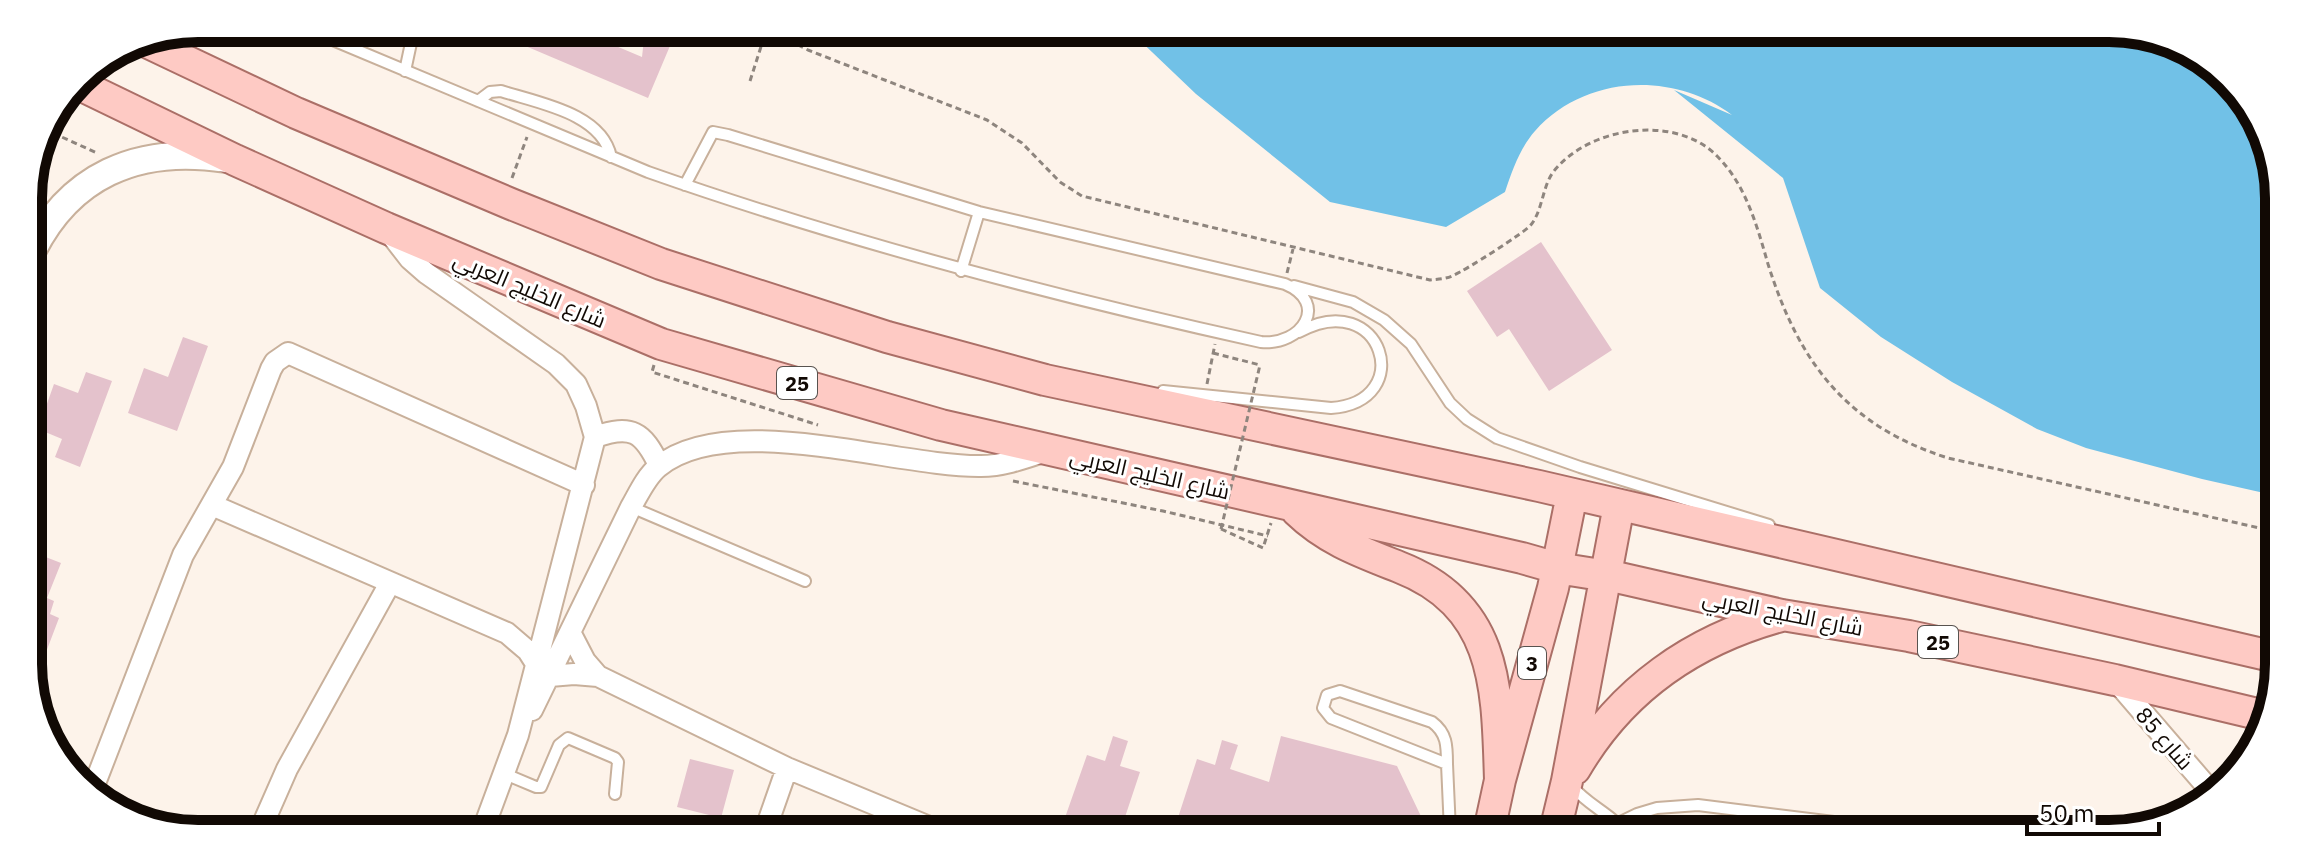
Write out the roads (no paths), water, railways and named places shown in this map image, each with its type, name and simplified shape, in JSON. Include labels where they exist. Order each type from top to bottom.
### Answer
[{"type":"main road","points":[[157,47],[296,113],[661,264],[887,337],[1045,380],[1572,494],[2265,655]]},
{"type":"main road","name":"شارع الخليج العربي","points":[[87,89],[386,228],[661,344],[941,425],[1557,568],[1782,615],[1909,636],[2257,714]]},
{"type":"main road","points":[[42,232],[66,200],[96,178],[126,166],[178,155],[235,160]]},
{"type":"main road","name":"3","points":[[1491,820],[1557,568],[1572,494]]},
{"type":"main road","points":[[1558,820],[1619,505]]},
{"type":"main road","points":[[1293,507],[1337,542],[1400,567],[1430,583],[1467,618],[1484,647],[1494,680],[1500,780]]},
{"type":"main road","points":[[1567,781],[1583,754],[1622,705],[1669,665],[1723,635],[1782,615]]},
{"type":"street","points":[[386,228],[410,259],[426,273],[556,364],[576,384],[595,437],[546,625],[543,669],[487,820]]},
{"type":"street","points":[[96,782],[183,555],[233,467],[271,369],[288,353],[584,485]]},
{"type":"street","points":[[595,437],[612,431],[631,431],[643,438],[659,465]]},
{"type":"street","points":[[543,669],[571,634],[631,507],[648,479],[659,465],[690,451],[715,443],[751,440],[873,452],[963,466],[985,466],[1012,462],[1049,450]]},
{"type":"street","points":[[212,505],[507,633],[543,669],[598,676],[787,768],[912,820]]},
{"type":"street","points":[[265,820],[287,769],[390,583]]},
{"type":"street","points":[[507,633],[534,630],[546,625]]},
{"type":"street","points":[[571,634],[585,661],[598,676]]},
{"type":"street","name":"شارع 85","points":[[2115,680],[2206,786]]},
{"type":"street","points":[[769,820],[787,768]]},
{"type":"lane","points":[[337,42],[685,185],[961,271],[1081,302],[1261,342],[1277,342],[1326,322],[1344,322],[1372,337],[1381,351],[1382,371],[1373,388],[1354,404],[1331,408],[1045,380]]},
{"type":"lane","points":[[405,71],[411,42]]},
{"type":"lane","points":[[478,101],[490,92],[501,91],[574,117],[596,130],[608,142],[611,157]]},
{"type":"lane","points":[[685,185],[713,132],[979,212],[1340,297],[1384,320],[1411,344],[1450,403],[1467,419],[1497,438],[1778,528]]},
{"type":"lane","points":[[961,271],[979,212]]},
{"type":"lane","points":[[1285,284],[1301,294],[1308,309],[1306,321],[1294,335]]},
{"type":"lane","points":[[631,507],[805,581]]},
{"type":"lane","points":[[1792,533],[1911,574]]},
{"type":"lane","points":[[1447,764],[1331,718],[1325,714],[1323,701],[1327,695],[1340,691],[1439,727],[1446,741],[1450,820]]},
{"type":"lane","points":[[505,774],[541,787],[559,745],[568,738],[615,758],[618,762],[615,794]]},
{"type":"lane","points":[[1567,781],[1585,800],[1612,820]]},
{"type":"lane","points":[[1634,820],[1657,808],[1698,805],[1802,820]]},
{"type":"water","points":[[1141,42],[2109,42],[2159,50],[2196,68],[2219,88],[2244,120],[2260,157],[2265,198],[2265,493],[2086,448],[2037,429],[1952,382],[1881,337],[1820,288],[1783,178],[1674,90],[1732,115],[1709,101],[1683,91],[1657,86],[1604,90],[1555,112],[1530,138],[1517,160],[1505,192],[1446,227],[1330,202],[1196,94]]}]
